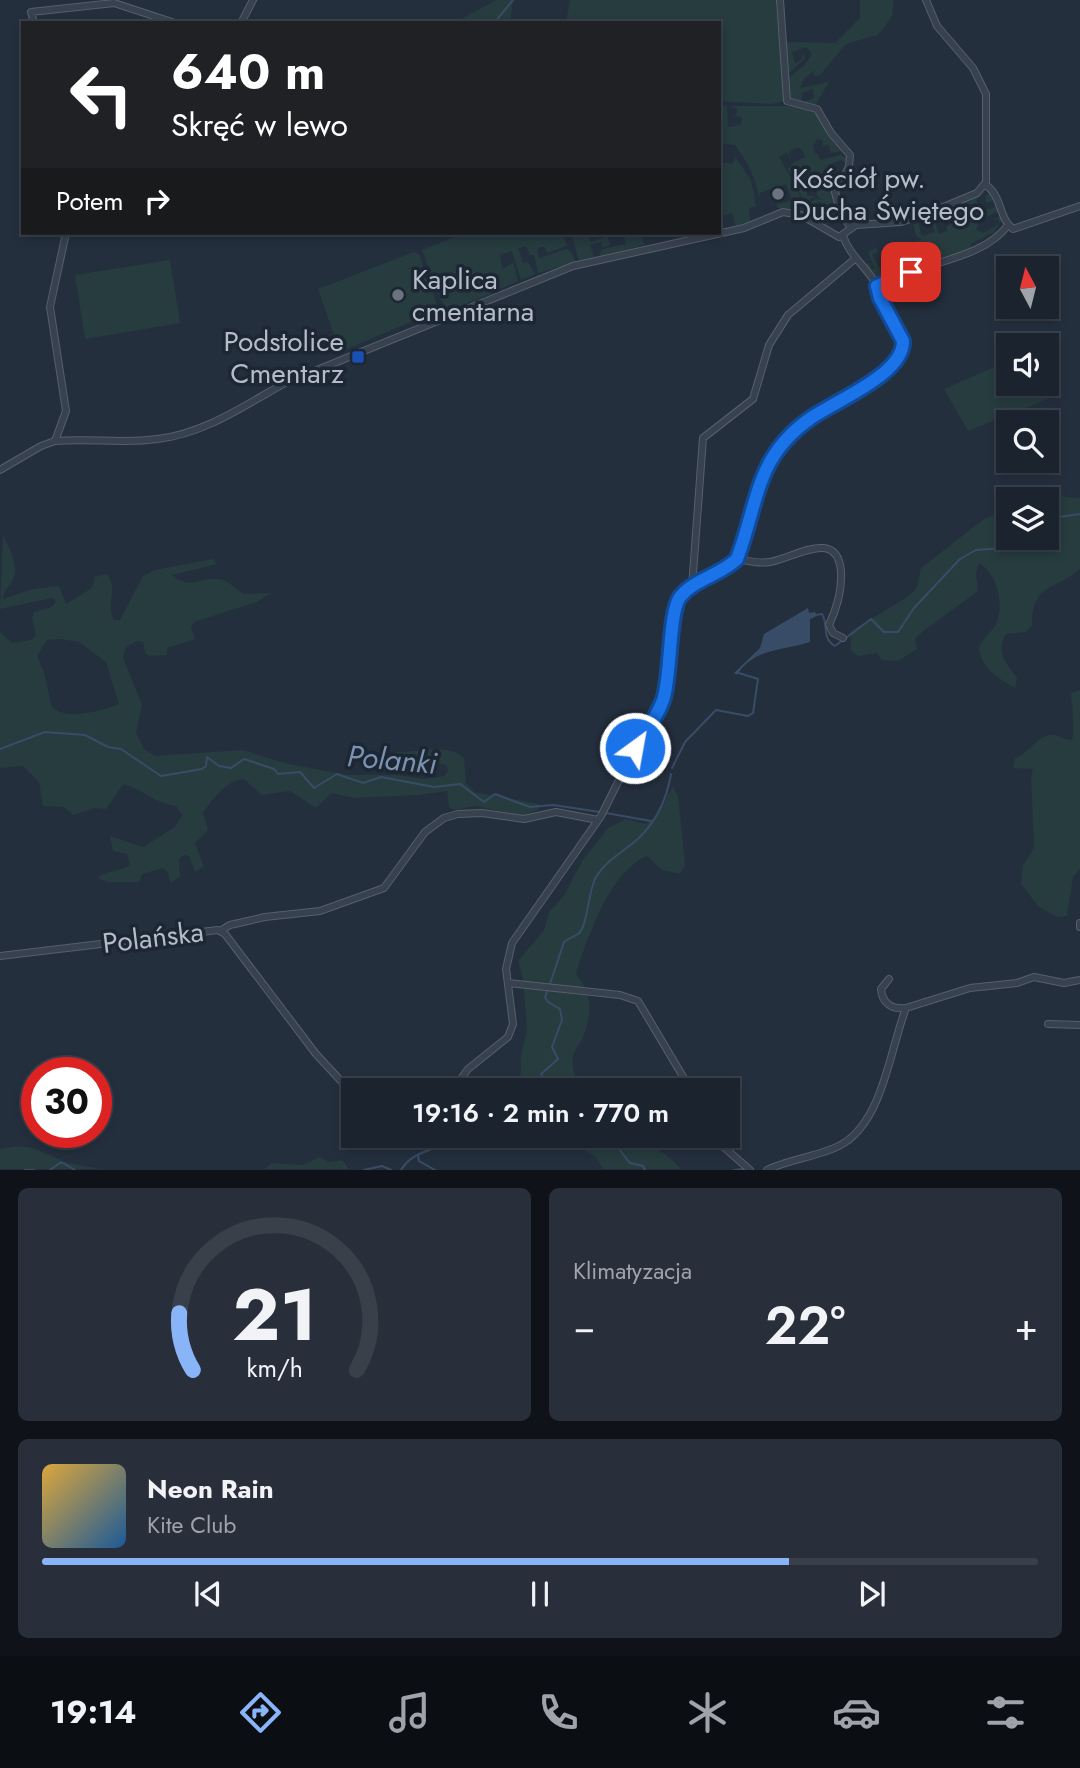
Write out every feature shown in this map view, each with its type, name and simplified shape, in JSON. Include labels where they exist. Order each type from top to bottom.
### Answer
[{"type":"street","points":[[242,21],[253,0]]},
{"type":"street","points":[[780,0],[787,101],[817,109],[831,133],[847,148],[850,163],[835,192],[840,212],[850,228]]},
{"type":"street","points":[[926,0],[934,22],[973,68],[986,94],[986,185],[997,196],[1008,225],[1013,229],[1022,228],[1080,206]]},
{"type":"street","points":[[33,21],[31,12],[114,3],[169,21]]},
{"type":"street","points":[[721,233],[744,228],[783,212],[801,215],[837,237],[850,228],[913,218],[975,194],[986,185]]},
{"type":"street","points":[[877,286],[911,272],[936,266],[994,240],[1008,225]]},
{"type":"street","points":[[55,441],[66,411],[50,307],[65,235]]},
{"type":"street","points":[[0,470],[41,446],[55,441],[156,440],[180,435],[245,407],[285,383],[573,266],[712,235]]},
{"type":"street","points":[[462,1078],[468,1069],[508,1037],[513,1024],[506,969],[512,943],[598,820],[636,746],[662,704],[673,642],[675,606],[681,596],[729,567],[737,559],[754,497],[775,452],[790,434],[892,367],[901,354],[903,341],[900,331],[882,304],[877,286],[842,236]]},
{"type":"street","points":[[692,587],[703,438],[753,399],[769,345],[788,315],[856,258]]},
{"type":"street","points":[[737,559],[754,563],[771,562],[805,550],[832,550],[840,562],[841,576],[840,593],[829,625],[833,633],[844,638]]},
{"type":"street","points":[[220,931],[230,925],[265,917],[320,911],[384,888],[425,832],[444,818],[458,814],[482,813],[524,819],[555,812],[598,820]]},
{"type":"street","name":"Polańska","points":[[0,956],[211,928],[220,931],[316,1054],[341,1081]]},
{"type":"street","points":[[890,979],[881,989],[885,1000],[894,1008],[906,1008],[970,988],[1017,983],[1034,977],[1064,983],[1080,980]]},
{"type":"street","points":[[508,983],[620,995],[638,1000],[684,1078]]},
{"type":"street","points":[[767,1170],[788,1160],[842,1145],[867,1119],[880,1093],[906,1008]]},
{"type":"street","points":[[1048,1024],[1080,1025]]},
{"type":"street","points":[[725,1148],[750,1170]]},
{"type":"green space","points":[[496,0],[513,0],[510,21],[458,21]]},
{"type":"green space","points":[[570,0],[778,0],[776,5],[785,101],[772,104],[721,101],[721,21],[566,21]]},
{"type":"green space","points":[[860,0],[894,0],[892,16],[877,35],[846,44],[820,75],[813,76],[815,70],[804,79],[800,88],[829,82],[816,104],[802,103],[814,98],[813,89],[802,93],[801,103],[788,99],[786,80],[805,65],[812,54],[806,47],[792,52],[795,64],[802,59],[802,54],[805,58],[789,73],[783,42],[835,43],[860,18]]},
{"type":"green space","points":[[721,104],[727,106],[728,127],[741,125],[742,117],[730,115],[736,115],[737,109],[731,106],[790,106],[816,110],[843,151],[831,153],[829,145],[823,146],[822,140],[817,139],[813,146],[815,154],[818,154],[820,160],[841,155],[848,159],[848,166],[841,160],[828,165],[829,174],[836,174],[839,180],[835,186],[838,210],[819,216],[817,211],[823,209],[820,202],[806,207],[808,213],[816,213],[817,217],[805,214],[805,207],[815,199],[822,200],[817,196],[816,185],[807,186],[807,196],[815,196],[805,203],[788,169],[794,162],[805,157],[802,149],[789,152],[791,162],[787,152],[779,157],[799,192],[801,211],[797,208],[777,208],[777,204],[790,201],[786,184],[760,193],[759,198],[750,170],[735,145],[721,143]]},
{"type":"green space","points":[[735,157],[751,180],[756,206],[749,208],[750,222],[736,226],[732,213],[721,216],[721,162],[733,164]]},
{"type":"green space","points":[[985,192],[976,200],[982,211],[995,207],[993,201],[986,203],[985,197],[990,192],[1001,210],[980,220],[976,230],[983,233],[999,224],[998,219],[991,220],[1001,216],[1001,221],[994,232],[970,244],[972,248],[935,265],[926,265],[933,262],[930,251],[924,255],[920,245],[904,249],[906,256],[921,251],[923,265],[880,282],[864,265],[869,263],[871,269],[875,269],[868,252],[876,248],[878,252],[872,255],[882,272],[890,276],[902,272],[898,262],[887,262],[898,259],[896,250],[892,250],[892,247],[922,240],[916,236],[913,223],[918,222],[922,236],[935,232],[931,221],[922,222],[933,216],[939,234],[947,231],[947,226],[954,222],[951,216],[940,217],[938,212],[960,207],[962,214],[973,210],[971,204],[958,204]]},
{"type":"green space","points":[[460,235],[563,235],[567,246],[547,253],[545,247],[540,247],[537,250],[539,258],[567,249],[576,262],[538,273],[534,255],[530,255],[526,246],[518,248],[523,263],[528,262],[535,274],[521,280],[512,251],[500,255],[502,269],[513,263],[518,281],[495,291],[487,276],[492,293],[447,312],[433,283],[438,274],[431,275],[422,250]]},
{"type":"green space","points":[[572,235],[589,235],[591,242],[607,236],[610,245],[602,247],[602,242],[590,245],[594,257],[579,261]]},
{"type":"green space","points":[[624,235],[642,235],[644,245],[599,257],[602,249],[626,244]]},
{"type":"green space","points":[[414,252],[419,254],[439,310],[340,352],[318,289]]},
{"type":"green space","points":[[170,260],[180,323],[85,339],[75,275]]},
{"type":"green space","points":[[996,366],[996,396],[1055,396],[1020,410],[996,410],[996,420],[968,431],[944,389]]},
{"type":"green space","points":[[1059,494],[1080,498],[1080,569],[1040,595],[1033,612],[1032,626],[1025,632],[1006,634],[1003,640],[1002,652],[1017,678],[1015,688],[991,672],[980,654],[979,647],[996,624],[1000,608],[995,582],[979,563],[976,572],[978,591],[922,632],[915,639],[917,649],[898,661],[882,660],[877,653],[859,656],[851,651],[850,632],[912,593],[921,568],[984,519],[996,514],[996,550],[1059,550]]},
{"type":"green space","points":[[3,536],[13,557],[15,573],[3,599],[33,589],[59,586],[66,604],[92,588],[95,577],[107,574],[112,585],[111,608],[114,620],[120,620],[143,576],[155,570],[213,559],[217,564],[172,575],[189,583],[221,579],[245,594],[271,593],[257,602],[194,622],[191,628],[195,639],[167,648],[167,655],[149,656],[145,653],[143,642],[137,641],[126,647],[123,658],[142,704],[136,733],[144,749],[155,756],[242,750],[288,764],[347,775],[398,775],[424,779],[444,776],[448,771],[447,766],[434,763],[406,765],[393,758],[395,752],[449,750],[464,758],[466,783],[474,792],[539,804],[538,810],[522,816],[476,806],[454,810],[449,807],[447,791],[354,798],[332,793],[316,808],[290,791],[262,795],[244,779],[237,780],[225,787],[203,813],[208,830],[195,843],[204,866],[195,872],[189,856],[184,855],[179,859],[180,877],[170,883],[168,872],[163,868],[142,874],[139,882],[108,882],[97,878],[130,865],[127,854],[113,851],[110,836],[143,847],[175,827],[182,815],[176,806],[123,784],[106,809],[95,808],[73,815],[64,807],[43,806],[39,782],[23,766],[0,768],[0,632],[12,643],[31,640],[36,635],[32,618],[34,612],[52,607],[56,602],[52,598],[0,609]],"holes":[[[47,640],[79,642],[106,662],[119,704],[94,712],[75,714],[52,707],[44,672],[37,656]]]},
{"type":"green space","points":[[1080,690],[1080,869],[1073,877],[1067,916],[1057,917],[1039,907],[1021,884],[1023,865],[1034,848],[1031,777],[1033,769],[1013,768],[1015,758],[1044,737],[1055,735],[1072,740],[1071,693]]},
{"type":"green space","points":[[673,787],[678,796],[685,865],[680,874],[662,870],[647,856],[622,876],[602,908],[576,974],[588,996],[589,1012],[582,1040],[573,1057],[576,1078],[520,1078],[521,1056],[527,1028],[523,979],[518,961],[544,930],[550,911],[563,897],[582,861],[608,828],[626,819],[645,824],[659,812]]},
{"type":"green space","points":[[17,1146],[33,1148],[68,1163],[100,1169],[0,1169],[0,1149]]},
{"type":"green space","points":[[580,1148],[656,1148],[681,1169],[603,1169],[596,1157]]},
{"type":"green space","points":[[320,1157],[329,1162],[342,1160],[349,1169],[265,1169],[271,1163],[303,1165]]},
{"type":"water","points":[[808,608],[809,613],[815,612],[817,616],[810,619],[810,642],[760,655],[744,666],[737,675],[734,673],[760,648],[764,634]]},
{"type":"waterway","points":[[496,21],[513,0]]},
{"type":"waterway","points":[[1059,517],[1080,514]]},
{"type":"waterway","points":[[816,615],[822,614],[828,639],[835,646],[871,619],[884,632],[898,632],[914,608],[960,559],[976,550],[996,549]]},
{"type":"waterway","points":[[672,768],[685,742],[716,710],[748,716],[753,713],[758,679],[739,673]]},
{"type":"waterway","name":"Polanki","points":[[0,749],[45,732],[85,735],[108,747],[121,749],[161,776],[202,769],[206,766],[207,757],[219,766],[231,768],[244,759],[274,769],[278,774],[300,772],[314,788],[337,774],[363,783],[381,777],[434,787],[460,784],[484,802],[495,794],[530,807],[553,805],[600,812]]},
{"type":"waterway","points":[[550,984],[564,942],[581,930],[596,877],[640,837],[651,823],[664,800],[671,774]]},
{"type":"waterway","name":"Polanki","points":[[606,813],[651,821]]},
{"type":"waterway","points":[[544,1078],[541,1074],[558,1059],[552,1047],[562,1020],[560,1009],[545,997],[548,989]]},
{"type":"waterway","points":[[401,1170],[415,1156],[434,1148]]},
{"type":"waterway","points":[[618,1148],[630,1163],[643,1166],[645,1170]]},
{"type":"waterway","points":[[418,1155],[419,1161],[435,1170]]},
{"type":"waterway","points":[[50,1170],[61,1162],[75,1170]]},
{"type":"waterway","points":[[364,1170],[382,1166],[391,1170]]},
{"type":"waterway","points":[[734,1170],[744,1169]]},
{"type":"waterway","points":[[25,1170],[34,1170]]},
{"type":"place","name":"Kościół pw. Ducha Świętego","points":[[778,194]]},
{"type":"place","name":"Kaplica cmentarna","points":[[398,295]]},
{"type":"place","name":"Podstolice Cmentarz","points":[[358,357]]},
{"type":"route","points":[[635,748],[665,695],[675,606],[681,596],[692,587],[729,567],[737,559],[763,471],[790,434],[892,367],[904,349],[903,341],[880,298],[877,286],[911,272]]}]
